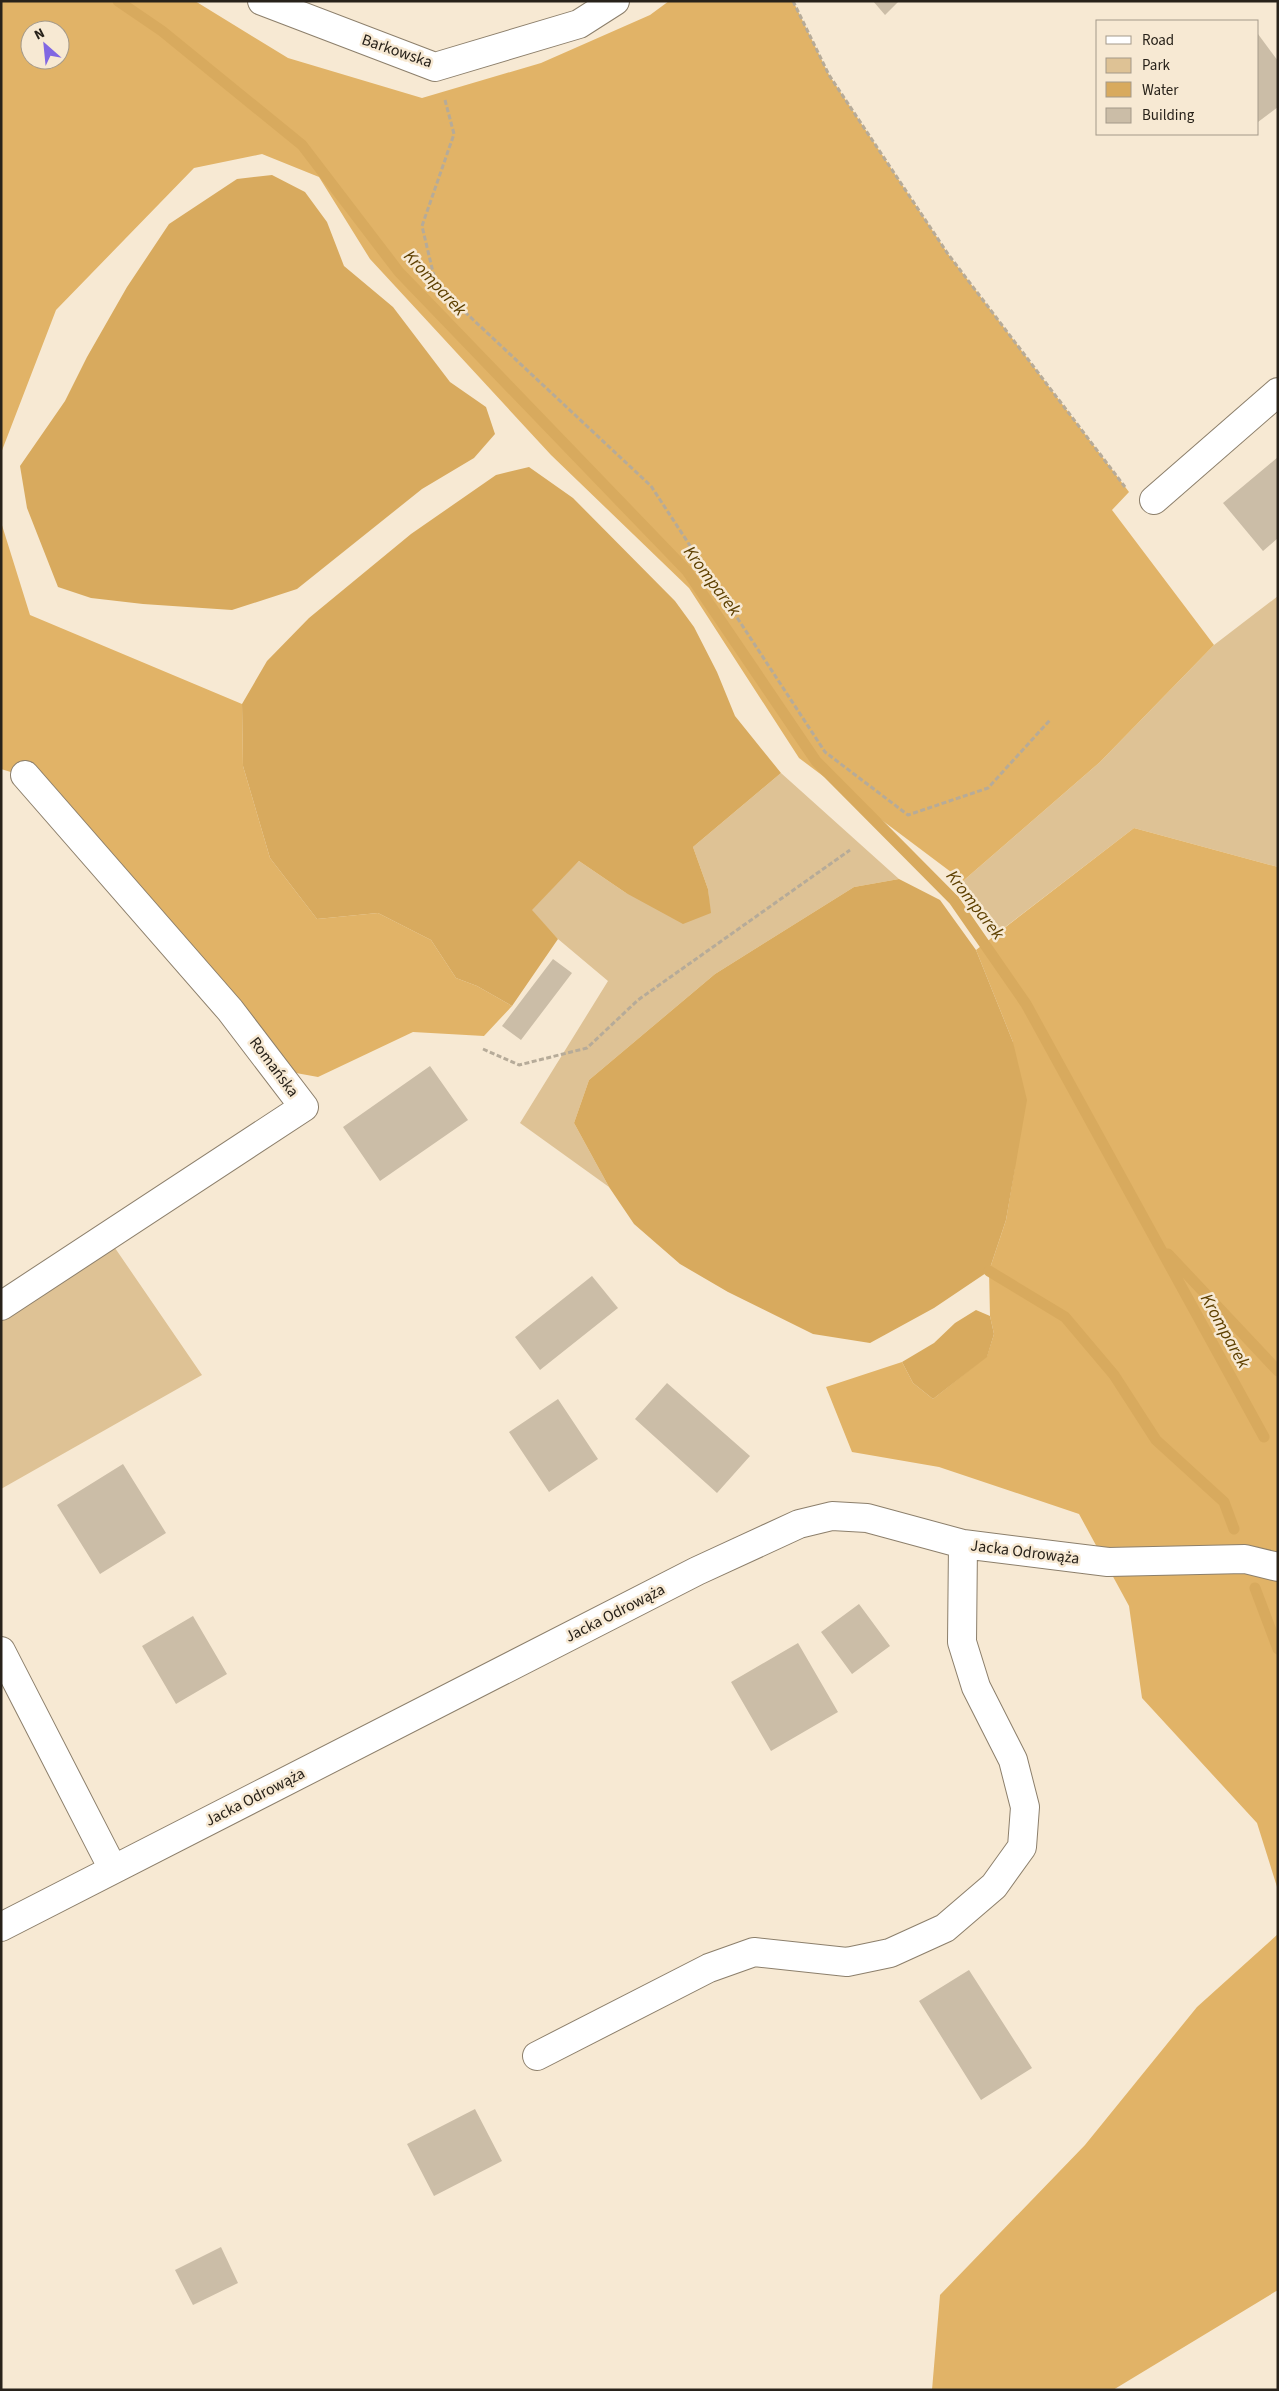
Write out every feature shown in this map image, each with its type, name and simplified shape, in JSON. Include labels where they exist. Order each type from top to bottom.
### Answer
[{"type":"street","name":"Barkowska","points":[[262,1],[435,67],[580,24],[615,1]]},
{"type":"street","points":[[1154,500],[1278,392]]},
{"type":"street","name":"Romańska","points":[[1,1306],[304,1108],[230,1010],[25,775]]},
{"type":"street","name":"Jacka Odrowąża","points":[[1,1927],[698,1571],[799,1524],[832,1516],[867,1518],[963,1544],[1108,1562],[1245,1558],[1278,1567]]},
{"type":"street","points":[[537,2056],[709,1968],[754,1952],[847,1962],[890,1953],[945,1928],[994,1886],[1022,1847],[1025,1807],[1013,1760],[976,1688],[962,1642],[963,1544]]},
{"type":"street","points":[[1,1651],[113,1869]]},
{"type":"path","points":[[793,1],[830,75],[948,254],[1128,492],[1154,500]]},
{"type":"path","points":[[435,67],[454,134],[422,226],[436,285],[652,486],[825,752],[908,815],[988,788],[1050,720]]},
{"type":"path","points":[[484,1049],[519,1064],[587,1048],[638,1000],[850,850]]},
{"type":"green space","points":[[1278,596],[1278,867],[1134,828],[1000,931],[963,881],[1100,762],[1214,645]]},
{"type":"green space","points":[[781,773],[899,879],[854,887],[715,974],[589,1080],[574,1123],[609,1187],[520,1123],[608,981],[558,939],[531,910],[579,861],[626,893],[710,913],[708,889],[693,847]]},
{"type":"green space","points":[[115,1248],[202,1375],[1,1489],[1,1321]]},
{"type":"shaded area","points":[[1,1],[195,1],[288,58],[422,98],[541,63],[650,15],[669,1],[793,1],[829,75],[948,254],[1129,492],[1112,510],[1214,645],[1100,762],[963,881],[799,758],[689,588],[551,455],[370,259],[319,177],[262,154],[194,168],[56,310],[1,453]]},
{"type":"shaded area","points":[[1,522],[30,615],[242,704],[243,766],[270,858],[317,919],[378,913],[431,940],[456,978],[477,986],[512,1006],[484,1036],[413,1032],[318,1077],[296,1073],[53,785],[1,769]]},
{"type":"shaded area","points":[[1134,828],[1278,867],[1278,1890],[1257,1823],[1142,1698],[1129,1606],[1079,1514],[939,1467],[852,1452],[826,1387],[902,1362],[913,1383],[933,1399],[987,1356],[994,1334],[990,1316],[989,1271],[1006,1220],[1015,1166],[1013,1042],[976,950]]},
{"type":"shaded area","points":[[1278,1934],[1278,2290],[1113,2390],[932,2390],[940,2295],[1085,2145],[1197,2007]]},
{"type":"water","points":[[272,175],[305,192],[327,222],[344,266],[393,307],[450,382],[486,407],[495,434],[474,458],[422,489],[297,589],[232,610],[143,604],[91,598],[58,587],[27,508],[20,466],[65,401],[87,357],[127,287],[169,224],[237,179]]},
{"type":"water","points":[[529,467],[573,498],[675,601],[694,627],[717,672],[735,716],[781,773],[693,847],[708,889],[711,913],[683,924],[626,893],[579,861],[532,910],[558,939],[512,1006],[477,986],[456,978],[431,940],[378,913],[317,919],[270,858],[243,766],[242,704],[267,661],[309,618],[411,534],[496,475]]},
{"type":"water","points":[[899,879],[940,900],[976,950],[1013,1042],[1027,1100],[1006,1220],[989,1271],[934,1308],[870,1343],[813,1334],[728,1292],[680,1264],[634,1224],[609,1187],[574,1123],[589,1080],[715,974],[854,887]]},
{"type":"water","points":[[976,1310],[990,1316],[994,1334],[987,1357],[933,1399],[913,1383],[902,1362],[934,1343],[955,1323]]},
{"type":"building","points":[[873,1],[899,1],[885,15]]},
{"type":"building","points":[[1259,35],[1278,61],[1278,107],[1259,121]]},
{"type":"building","points":[[1278,457],[1278,538],[1263,551],[1223,503]]},
{"type":"building","points":[[553,959],[572,973],[521,1040],[502,1026]]},
{"type":"building","points":[[430,1066],[468,1120],[380,1181],[343,1127]]},
{"type":"building","points":[[592,1276],[618,1308],[540,1370],[515,1337]]},
{"type":"building","points":[[667,1383],[750,1456],[717,1493],[635,1419]]},
{"type":"building","points":[[558,1399],[598,1459],[549,1492],[509,1432]]},
{"type":"building","points":[[123,1464],[166,1533],[100,1574],[57,1505]]},
{"type":"building","points":[[859,1604],[890,1646],[852,1674],[821,1632]]},
{"type":"building","points":[[193,1616],[227,1674],[176,1704],[142,1646]]},
{"type":"building","points":[[798,1643],[838,1712],[771,1751],[731,1682]]},
{"type":"building","points":[[969,1970],[1032,2068],[981,2100],[919,2001]]},
{"type":"building","points":[[475,2109],[502,2161],[434,2196],[407,2144]]},
{"type":"building","points":[[221,2247],[238,2283],[193,2305],[175,2270]]},
{"type":"waterway","name":"Kromparek","points":[[118,1],[162,31],[302,145],[399,272],[687,571],[816,761],[954,900],[1026,1004],[1264,1437]]},
{"type":"waterway","name":"Kromparek","points":[[1168,1254],[1278,1371]]},
{"type":"waterway","points":[[989,1271],[1065,1317],[1114,1375],[1156,1440],[1224,1502],[1234,1529]]},
{"type":"waterway","points":[[1255,1588],[1278,1649]]}]
